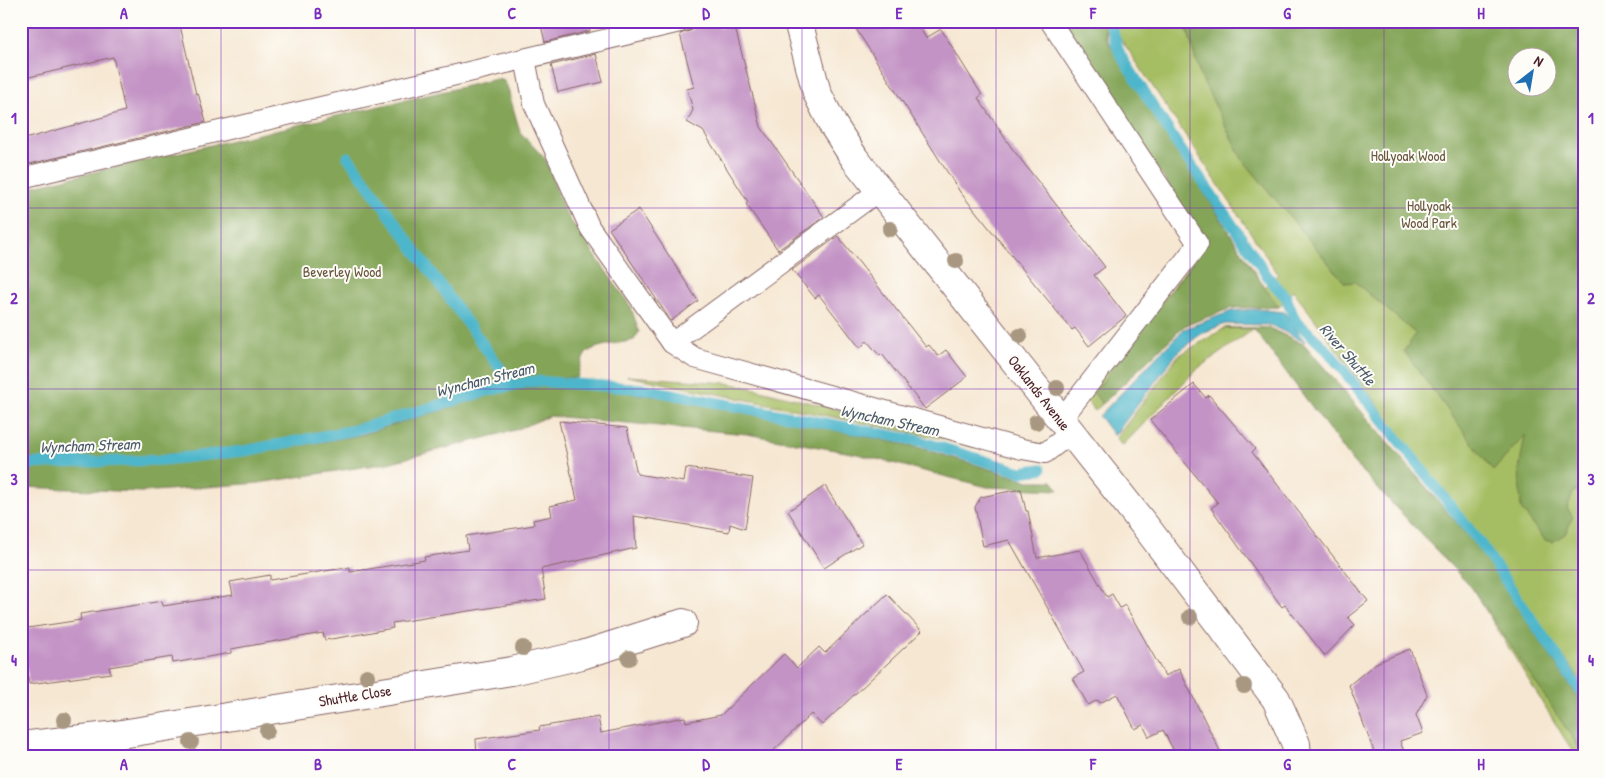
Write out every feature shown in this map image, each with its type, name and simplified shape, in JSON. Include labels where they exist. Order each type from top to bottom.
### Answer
[{"type":"street","name":"Oaklands Avenue","points":[[798,21],[821,101],[833,125],[880,190],[1093,460],[1276,699],[1296,744],[1297,757]]},
{"type":"street","name":"Shuttle Close","points":[[21,746],[109,736],[512,671],[582,654],[683,623]]},
{"type":"lane","points":[[21,178],[684,21]]},
{"type":"lane","points":[[525,59],[534,104],[590,228],[672,343],[695,358],[1022,450],[1045,453],[1066,427],[1198,244],[1050,21]]},
{"type":"lane","points":[[672,343],[880,190]]},
{"type":"green space","name":"Hollyoak Wood","points":[[1059,21],[1105,21],[1107,39],[1264,287],[1278,274],[1115,30],[1115,21],[1584,21],[1584,685],[1293,290],[1279,307],[1226,306],[1184,326],[1095,411],[1084,398],[1207,243]]},
{"type":"green space","points":[[1059,21],[1102,21],[1107,39],[1264,287],[1279,307],[1231,308],[1184,326],[1102,404],[1094,393],[1207,243]]},
{"type":"green space","name":"Hollyoak Wood","points":[[1185,21],[1584,21],[1584,504],[1575,489],[1567,508],[1573,517],[1565,534],[1552,542],[1545,540],[1521,509],[1519,470],[1525,435],[1493,471],[1404,351],[1416,334],[1355,282],[1345,283],[1242,159],[1200,75]]},
{"type":"green space","name":"Beverley Wood","points":[[497,79],[504,81],[507,86],[520,132],[546,160],[564,211],[631,307],[639,332],[634,340],[600,346],[589,351],[582,360],[577,378],[532,378],[493,386],[379,421],[239,447],[154,456],[21,459],[21,189]]},
{"type":"green space","points":[[1225,328],[1269,328],[1305,345],[1584,710],[1584,757],[1576,757],[1472,588],[1354,463],[1254,329],[1197,369],[1122,446],[1116,438],[1178,356]]},
{"type":"green space","points":[[1225,328],[1269,328],[1305,345],[1478,548],[1584,706],[1584,755],[1472,588],[1354,463],[1254,329]]},
{"type":"green space","points":[[627,376],[727,383],[979,445],[980,449],[939,438]]},
{"type":"green space","points":[[542,386],[595,388],[704,403],[917,447],[1029,481],[1052,481],[1059,490],[987,487],[857,454],[747,434],[550,416],[515,430],[388,463],[259,483],[141,492],[21,487],[21,466],[169,463],[245,455],[360,435],[497,393]]},
{"type":"water","points":[[1257,309],[1284,312],[1305,342],[1270,325],[1225,324],[1202,333],[1177,353],[1114,436],[1099,416],[1184,329],[1232,311]]},
{"type":"building","points":[[21,21],[179,21],[196,94],[198,93],[206,122],[21,166],[21,140],[125,111],[113,57],[21,79]]},
{"type":"building","points":[[540,21],[588,21],[590,31],[545,42]]},
{"type":"building","points":[[696,21],[717,21],[719,28],[734,24],[761,127],[824,217],[778,250],[746,204],[748,202],[703,131],[687,122],[693,110],[687,89],[694,87],[680,34],[692,30]]},
{"type":"building","points":[[851,21],[915,21],[926,38],[941,29],[982,95],[978,98],[1011,147],[1105,267],[1094,275],[1126,316],[1089,346],[1075,328],[1072,330],[960,192]]},
{"type":"building","points":[[596,54],[603,82],[558,92],[551,65]]},
{"type":"building","points":[[639,209],[698,301],[671,321],[609,229]]},
{"type":"building","points":[[838,236],[926,347],[929,345],[938,356],[946,350],[967,377],[925,409],[882,354],[880,356],[867,341],[860,348],[819,295],[815,298],[792,270]]},
{"type":"building","points":[[1194,384],[1206,398],[1209,395],[1255,449],[1252,452],[1368,601],[1348,617],[1355,625],[1325,656],[1285,605],[1282,607],[1211,508],[1218,503],[1150,420]]},
{"type":"building","points":[[559,421],[627,428],[637,474],[684,482],[686,468],[753,478],[745,529],[730,524],[729,532],[634,516],[636,548],[541,569],[546,599],[392,623],[393,628],[325,640],[323,633],[231,649],[231,653],[173,663],[172,657],[109,667],[111,673],[29,684],[21,629],[81,620],[80,614],[162,601],[163,606],[233,595],[230,582],[270,575],[270,580],[350,567],[350,572],[425,560],[424,557],[468,550],[466,536],[534,525],[533,520],[552,516],[550,506],[577,500]]},
{"type":"building","points":[[825,486],[862,544],[824,568],[788,511]]},
{"type":"building","points":[[1021,489],[1026,511],[1028,511],[1037,558],[1080,550],[1107,597],[1112,594],[1120,608],[1125,605],[1165,676],[1179,669],[1223,757],[1177,757],[1163,730],[1149,737],[1143,725],[1135,729],[1117,694],[1100,703],[1098,700],[1088,705],[1073,678],[1084,672],[1009,540],[983,546],[975,507],[981,497]]},
{"type":"building","points":[[887,594],[922,631],[822,725],[811,714],[767,757],[735,757],[730,752],[705,757],[477,757],[476,739],[540,730],[539,727],[598,717],[601,733],[685,717],[686,722],[721,715],[784,654],[797,668],[819,647],[825,653]]},
{"type":"building","points":[[1410,649],[1427,695],[1416,715],[1423,733],[1400,741],[1406,757],[1376,757],[1349,685],[1376,663]]},
{"type":"waterway","name":"River Shuttle","points":[[1109,21],[1120,54],[1177,144],[1271,281],[1286,297],[1295,320],[1328,351],[1480,543],[1584,696]]},
{"type":"waterway","points":[[348,157],[512,385]]},
{"type":"waterway","name":"Wyncham Stream","points":[[21,464],[163,460],[244,451],[355,430],[491,390],[534,381],[645,389],[920,441],[1021,472],[1041,469]]},
{"type":"park label","name":"Hollyoak Wood Park","points":[[1429,214]]}]
